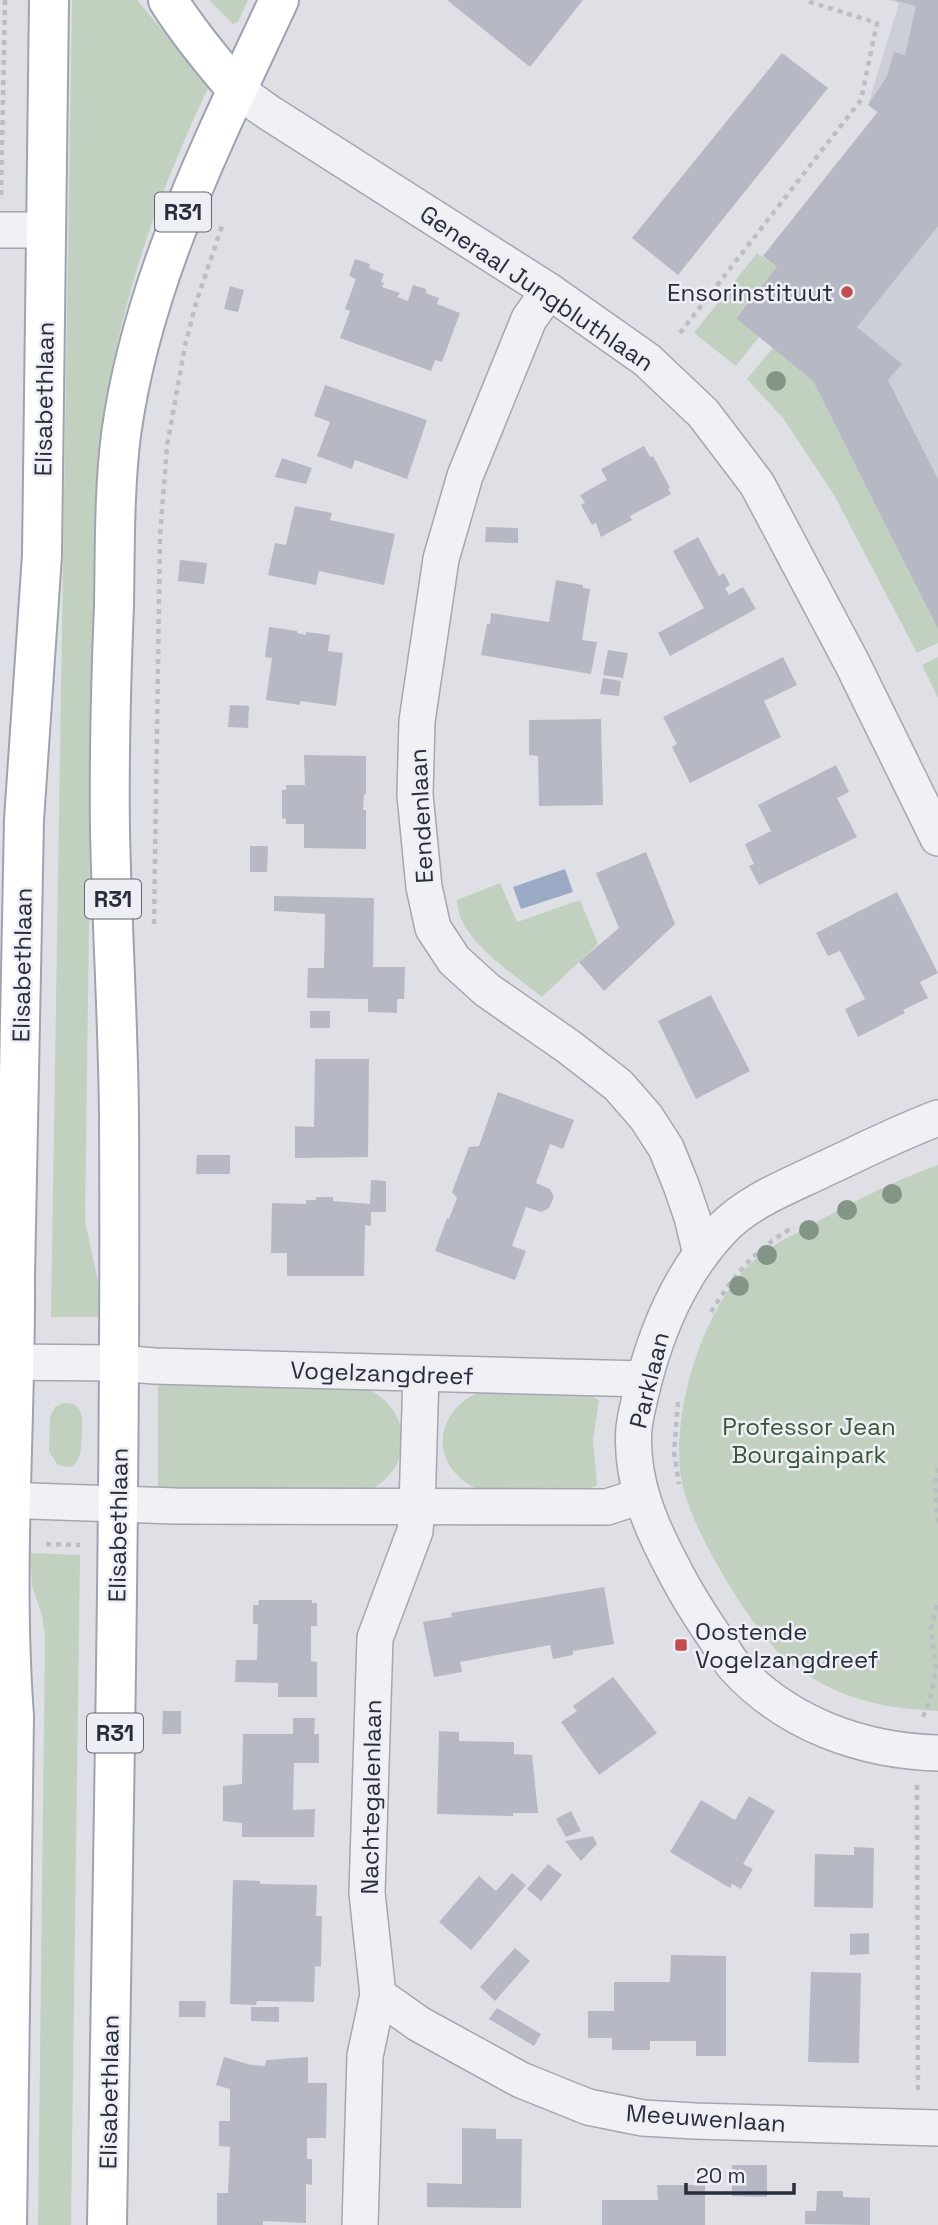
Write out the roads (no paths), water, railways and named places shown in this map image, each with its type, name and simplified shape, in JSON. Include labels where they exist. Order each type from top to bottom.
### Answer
[{"type":"main road","name":"Elisabethlaan","points":[[7,2225],[13,1716],[9,1647],[10,1543],[6,1500],[7,1362],[24,820],[42,555],[49,0]]},
{"type":"main road","points":[[168,0],[207,55],[237,90]]},
{"type":"main road","name":"Elisabethlaan","points":[[107,2225],[119,1363],[119,1107],[110,830],[110,714],[121,436],[140,340],[178,223],[218,129],[279,0]]},
{"type":"street","name":"Generaal Jungbluthlaan","points":[[237,90],[549,290],[647,360],[703,413],[757,484],[852,663],[938,838]]},
{"type":"street","points":[[0,230],[46,230]]},
{"type":"street","name":"Eendenlaan","points":[[549,290],[529,319],[465,476],[441,559],[416,720],[415,795],[424,887],[433,928],[454,960],[487,990],[569,1046],[618,1084],[646,1116],[666,1148],[681,1185],[701,1254]]},
{"type":"street","name":"Parklaan","points":[[927,1736],[860,1743],[817,1727],[780,1705],[733,1665],[685,1592],[653,1530],[641,1496],[635,1464],[634,1427],[652,1349],[671,1307],[701,1254],[724,1226],[751,1206],[909,1129],[938,1118]]},
{"type":"street","name":"Vogelzangdreef","points":[[7,1362],[644,1379]]},
{"type":"street","name":"Nachtegalenlaan","points":[[360,2225],[365,2056],[378,1995],[367,1893],[375,1638],[415,1531],[421,1374]]},
{"type":"street","points":[[6,1500],[176,1506],[607,1507],[641,1496]]},
{"type":"street","name":"Meeuwenlaan","points":[[378,1995],[419,2024],[521,2080],[588,2107],[643,2118],[928,2128]]},
{"type":"water","points":[[565,869],[573,892],[521,909],[513,887]]},
{"type":"place","name":"Ensorinstituut","points":[[847,292]]},
{"type":"place","name":"Oostende Vogelzangdreef","points":[[681,1645]]},
{"type":"park label","name":"Professor Jean Bourgainpark","points":[[809,1440]]}]
